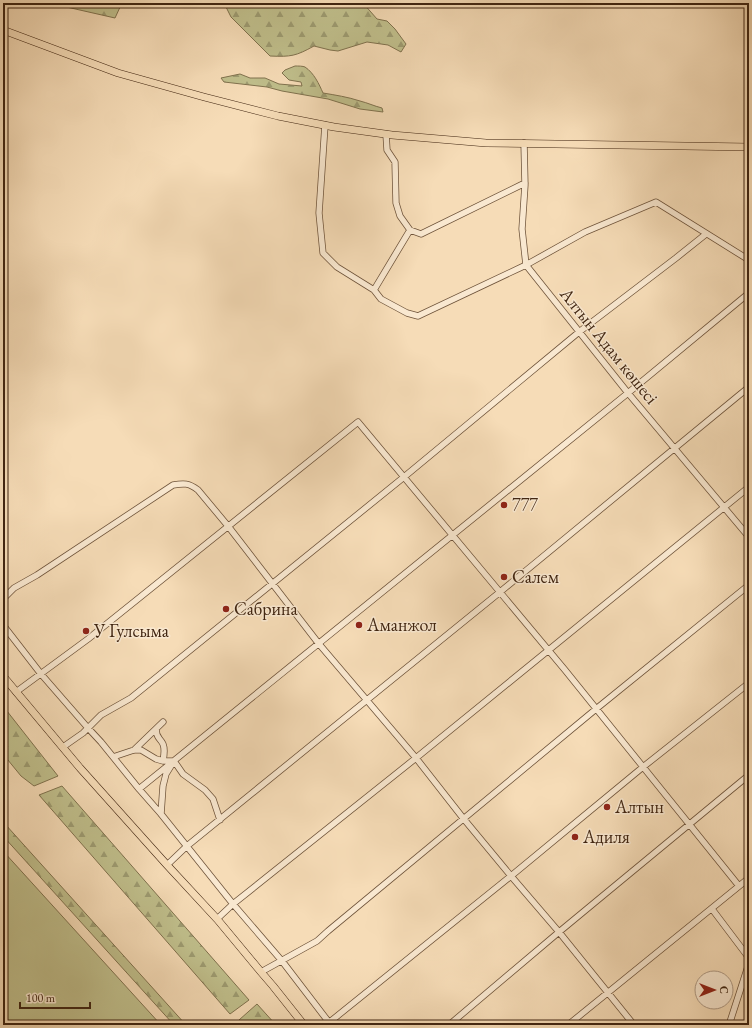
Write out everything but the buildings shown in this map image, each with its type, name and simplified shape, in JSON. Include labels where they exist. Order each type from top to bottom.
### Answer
[{"type":"main road","points":[[3,30],[118,73],[278,116],[325,125],[386,134],[486,143],[749,147]]},
{"type":"main road","points":[[3,676],[86,774],[217,919],[304,1025]]},
{"type":"street","points":[[325,125],[319,213],[323,253],[337,267],[374,290],[381,299],[407,313],[418,316],[526,265],[585,232],[656,202],[749,260]]},
{"type":"street","points":[[386,134],[387,150],[395,162],[396,203],[400,216],[410,230],[421,234],[525,182]]},
{"type":"street","points":[[524,143],[525,182],[522,229],[526,265]]},
{"type":"street","points":[[374,290],[410,230]]},
{"type":"street","points":[[63,747],[79,736],[101,715],[131,698],[404,477],[579,332],[706,234]]},
{"type":"street","name":"Алтын Адам көшесі","points":[[526,265],[628,393],[749,537]]},
{"type":"street","points":[[139,789],[628,393],[749,293]]},
{"type":"street","points":[[167,865],[187,846],[367,701],[749,387]]},
{"type":"street","points":[[16,692],[88,639],[358,422],[549,650],[739,886]]},
{"type":"street","points":[[3,599],[14,588],[37,575],[173,485],[184,483],[193,486],[228,526],[319,644],[416,758],[463,818],[559,932],[634,1025]]},
{"type":"street","points":[[217,919],[233,904],[749,488]]},
{"type":"street","points":[[261,972],[317,941],[596,708],[749,586]]},
{"type":"street","points":[[3,625],[41,674],[162,814],[233,904],[282,961],[329,1024],[643,767],[749,683]]},
{"type":"street","points":[[134,750],[163,722]]},
{"type":"street","points":[[156,729],[156,735],[164,746],[163,761]]},
{"type":"street","points":[[114,757],[134,750],[141,750],[156,759],[163,761],[174,761]]},
{"type":"street","points":[[162,814],[163,786],[166,774],[174,761]]},
{"type":"street","points":[[174,761],[183,774],[205,790],[213,799],[220,820]]},
{"type":"street","points":[[449,1025],[749,775]]},
{"type":"street","points":[[568,1025],[749,878]]},
{"type":"street","points":[[712,908],[749,958]]},
{"type":"street","points":[[729,1025],[749,964]]},
{"type":"green space","points":[[49,3],[121,3],[121,5],[115,18]]},
{"type":"green space","points":[[224,3],[363,3],[377,19],[387,21],[406,44],[401,52],[388,45],[367,42],[338,51],[314,46],[293,55],[270,56],[231,17]]},
{"type":"green space","points":[[295,66],[308,69],[316,79],[323,93],[346,97],[382,108],[383,112],[360,109],[328,99],[267,87],[224,82],[221,78],[240,74],[250,78],[265,78],[279,84],[302,86],[301,82],[289,80],[282,73],[285,70]]},
{"type":"green space","points":[[3,706],[58,776],[34,786],[21,776],[3,754]]},
{"type":"green space","points":[[62,786],[249,1000],[230,1014],[39,795]]},
{"type":"green space","points":[[5,824],[186,1025],[174,1025],[3,836],[3,825]]},
{"type":"green space","points":[[3,851],[161,1025],[3,1025]]},
{"type":"green space","points":[[257,1004],[276,1025],[244,1025],[239,1020]]},
{"type":"place","name":"777","points":[[504,505]]},
{"type":"place","name":"Салем","points":[[504,577]]},
{"type":"place","name":"Сабрина","points":[[226,609]]},
{"type":"place","name":"Аманжол","points":[[359,625]]},
{"type":"place","name":"У Гулсыма","points":[[86,631]]},
{"type":"place","name":"Алтын","points":[[607,807]]},
{"type":"place","name":"Адиля","points":[[575,837]]}]
